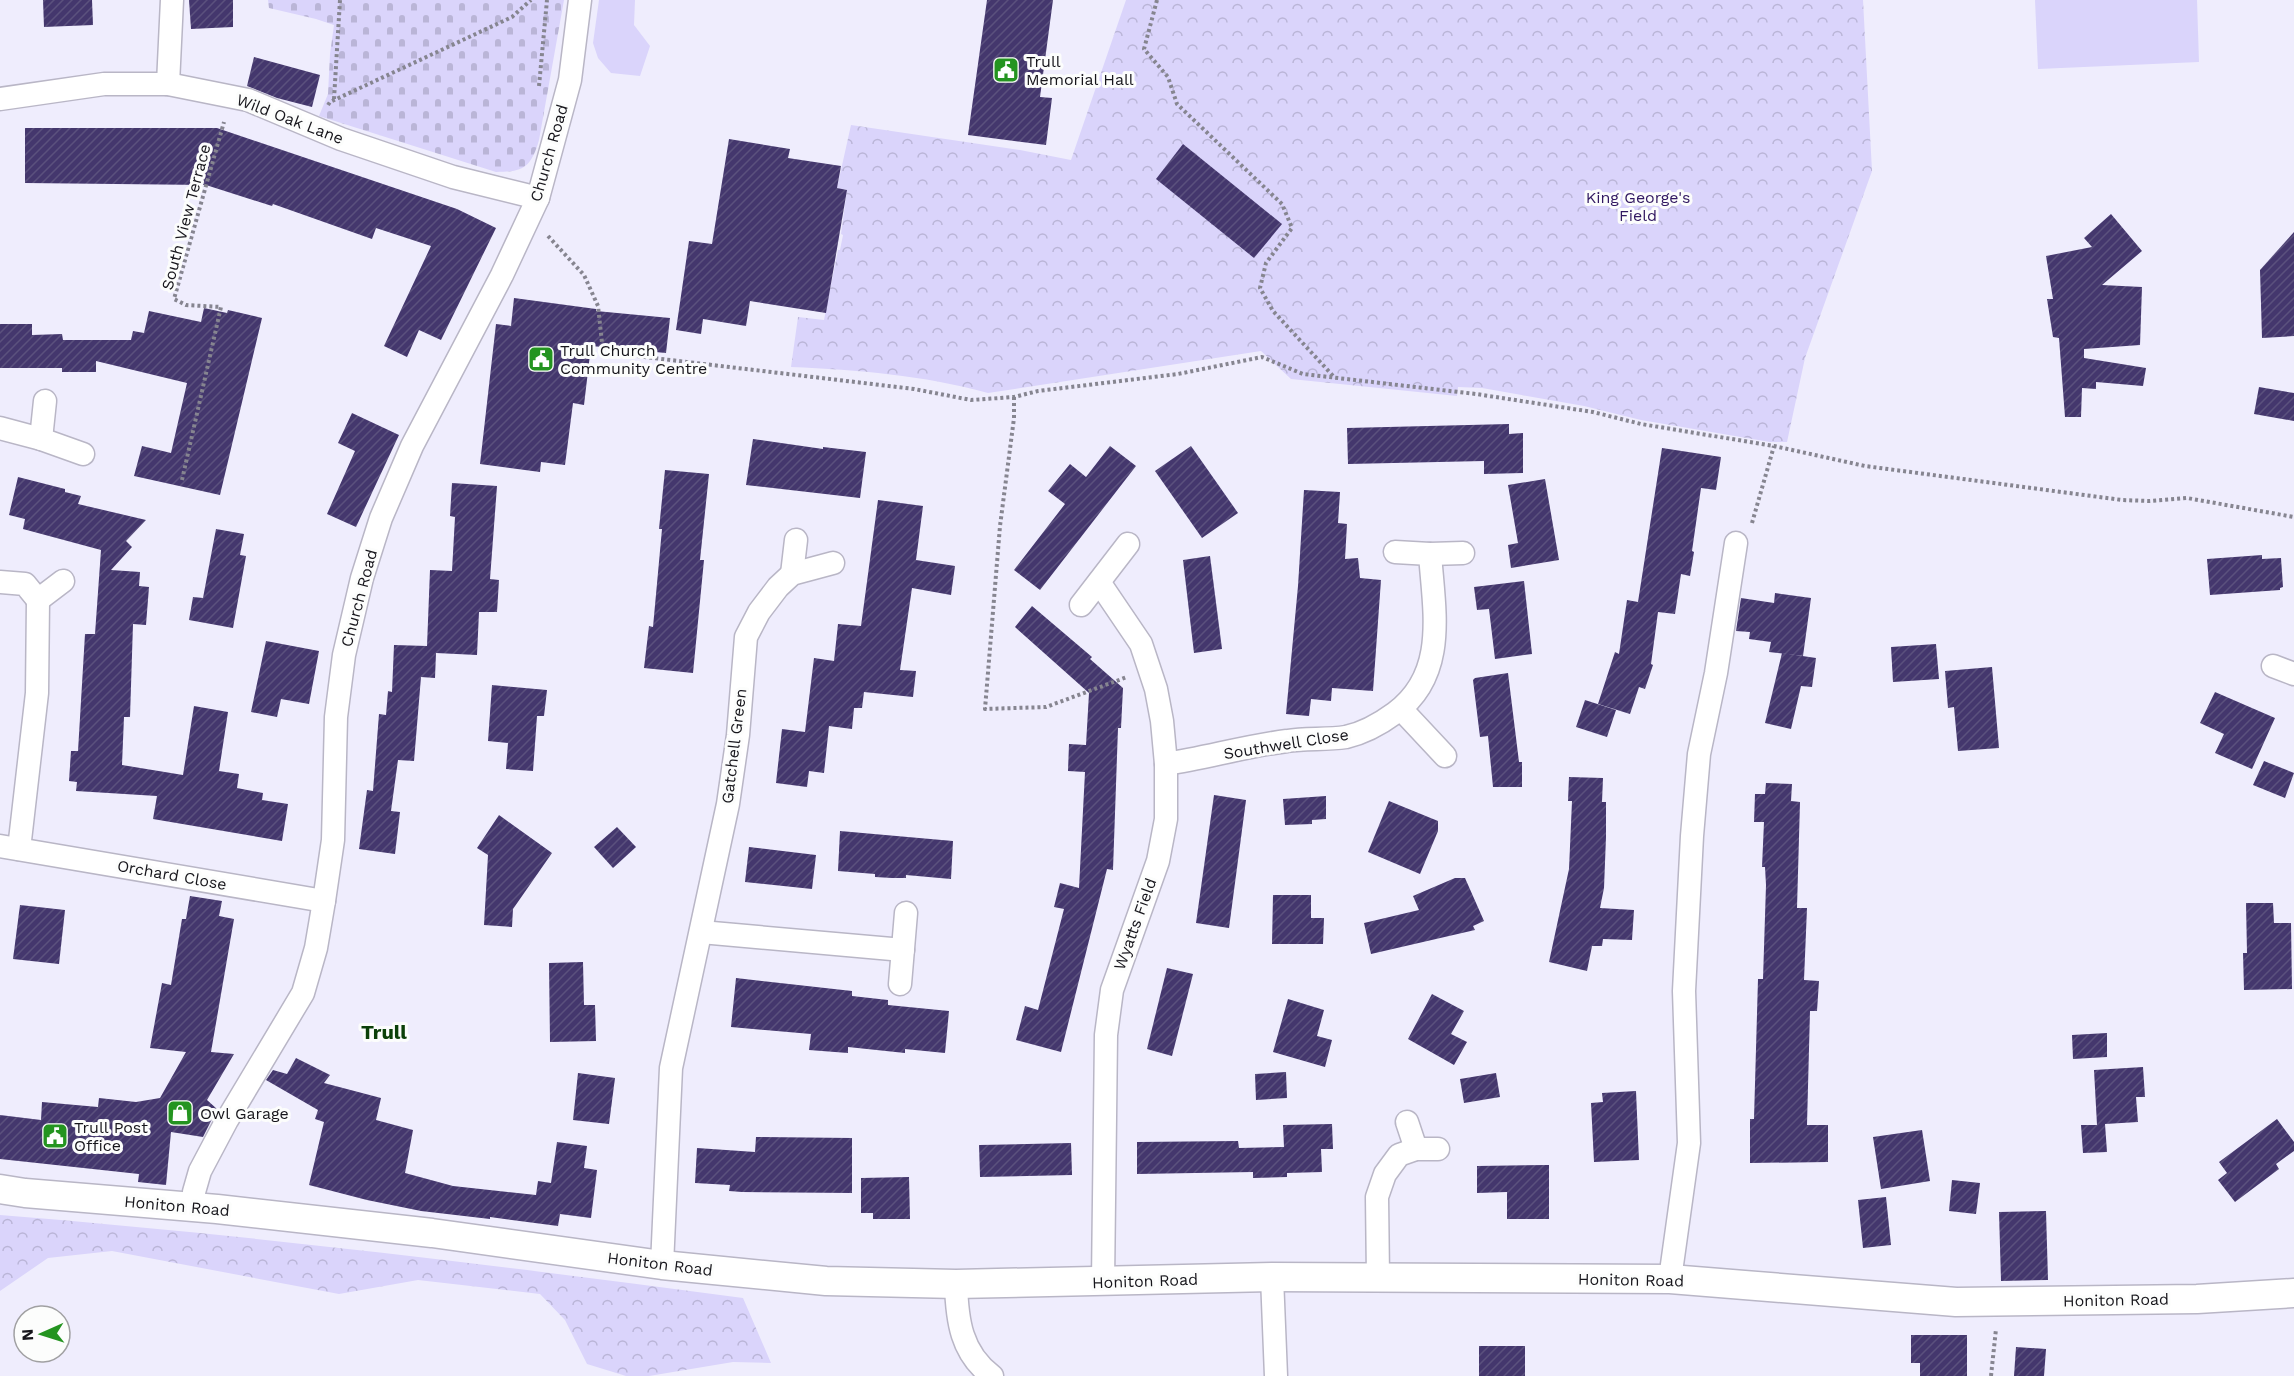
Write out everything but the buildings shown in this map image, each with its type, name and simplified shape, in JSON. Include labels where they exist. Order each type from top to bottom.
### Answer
[{"type":"street","points":[[168,84],[172,0]]},
{"type":"street","name":"Church Road","points":[[194,1207],[194,1192],[206,1161],[227,1120],[303,993],[316,948],[333,840],[336,717],[344,655],[362,578],[381,518],[412,446],[502,275],[538,198],[570,80],[580,0]]},
{"type":"street","name":"Wild Oak Lane","points":[[0,99],[104,84],[168,84],[248,100],[340,139],[453,177],[538,198]]},
{"type":"street","points":[[41,439],[45,401]]},
{"type":"street","points":[[0,428],[83,454]]},
{"type":"street","points":[[796,540],[792,574],[833,563]]},
{"type":"street","points":[[1670,1279],[1689,1143],[1684,991],[1699,754],[1716,673],[1736,543]]},
{"type":"street","points":[[1081,605],[1128,544]]},
{"type":"street","points":[[1395,552],[1463,553]]},
{"type":"street","name":"Southwell Close","points":[[1166,764],[1289,740],[1346,736],[1380,724],[1401,709],[1418,689],[1429,669],[1435,640],[1430,554]]},
{"type":"street","name":"Gatchell Green","points":[[662,1265],[671,1068],[728,804],[738,735],[746,637],[759,612],[778,587],[792,574]]},
{"type":"street","points":[[0,582],[25,584],[38,600],[63,581]]},
{"type":"street","name":"Wyatts Field","points":[[1099,582],[1141,644],[1162,721],[1166,764],[1166,819],[1158,861],[1141,913],[1120,964],[1110,1002],[1106,1035],[1103,1282]]},
{"type":"street","name":"Orchard Close","points":[[38,600],[37,693],[10,848],[324,901]]},
{"type":"street","points":[[2273,666],[2294,674]]},
{"type":"street","points":[[1401,709],[1445,756]]},
{"type":"street","points":[[900,984],[906,914]]},
{"type":"street","points":[[701,932],[903,950]]},
{"type":"street","points":[[1378,1277],[1377,1197],[1385,1174],[1399,1155],[1427,1149],[1407,1122]]},
{"type":"street","name":"Honiton Road","points":[[0,1189],[432,1233],[662,1265],[826,1281],[956,1284],[1272,1277],[1670,1279],[1956,1302],[2197,1299],[2294,1293]]},
{"type":"street","points":[[1272,1277],[1276,1376]]},
{"type":"street","points":[[956,1284],[958,1320],[964,1342],[992,1376]]},
{"type":"path","points":[[334,99],[340,0]]},
{"type":"path","points":[[315,128],[334,99],[512,16],[531,0]]},
{"type":"path","points":[[1157,0],[1144,49],[1168,77],[1177,104],[1282,204],[1292,228],[1266,263],[1260,288],[1273,311],[1335,378]]},
{"type":"path","name":"South View Terrace","points":[[182,480],[221,307],[186,305],[174,299],[231,96]]},
{"type":"path","points":[[526,224],[551,239],[584,275],[598,306],[603,352],[914,389],[971,400],[1014,397],[1038,391],[1178,374],[1262,357],[1303,374],[1488,396],[1593,412],[1641,424],[1774,446],[1865,466],[2024,488],[2149,501],[2187,498],[2294,517]]},
{"type":"path","points":[[1014,397],[1014,418],[993,594],[984,709],[1046,707],[1149,668]]},
{"type":"path","points":[[1736,543],[1750,529],[1774,446]]},
{"type":"path","points":[[1991,1376],[1999,1302]]},
{"type":"green space","points":[[268,0],[564,0],[539,140],[533,157],[519,169],[496,172],[319,116],[328,94],[334,25],[269,8]]},
{"type":"green space","points":[[599,0],[635,0],[634,25],[650,46],[640,76],[611,73],[598,58],[593,43]]},
{"type":"green space","name":"King George's Field","points":[[1126,0],[1863,0],[1872,171],[1805,358],[1787,442],[1770,442],[1641,420],[1584,406],[1482,388],[1458,387],[1457,396],[1291,379],[1261,351],[988,393],[890,374],[791,367],[798,317],[824,320],[843,235],[841,234],[847,190],[837,188],[851,125],[1020,150],[1071,160]]},
{"type":"green space","points":[[2035,0],[2197,0],[2199,62],[2038,69]]},
{"type":"green space","points":[[0,1215],[372,1252],[743,1298],[771,1363],[733,1362],[649,1376],[626,1376],[587,1364],[565,1320],[540,1294],[418,1280],[339,1294],[112,1251],[48,1258],[0,1291]]},
{"type":"place","name":"Trull Memorial Hall","points":[[1006,70]]},
{"type":"place","name":"Trull Church Community Centre","points":[[541,359]]},
{"type":"place","name":"Owl Garage","points":[[180,1113]]},
{"type":"place","name":"Trull Post Office","points":[[55,1136]]},
{"type":"district","name":"Trull","points":[[384,1032]]}]
